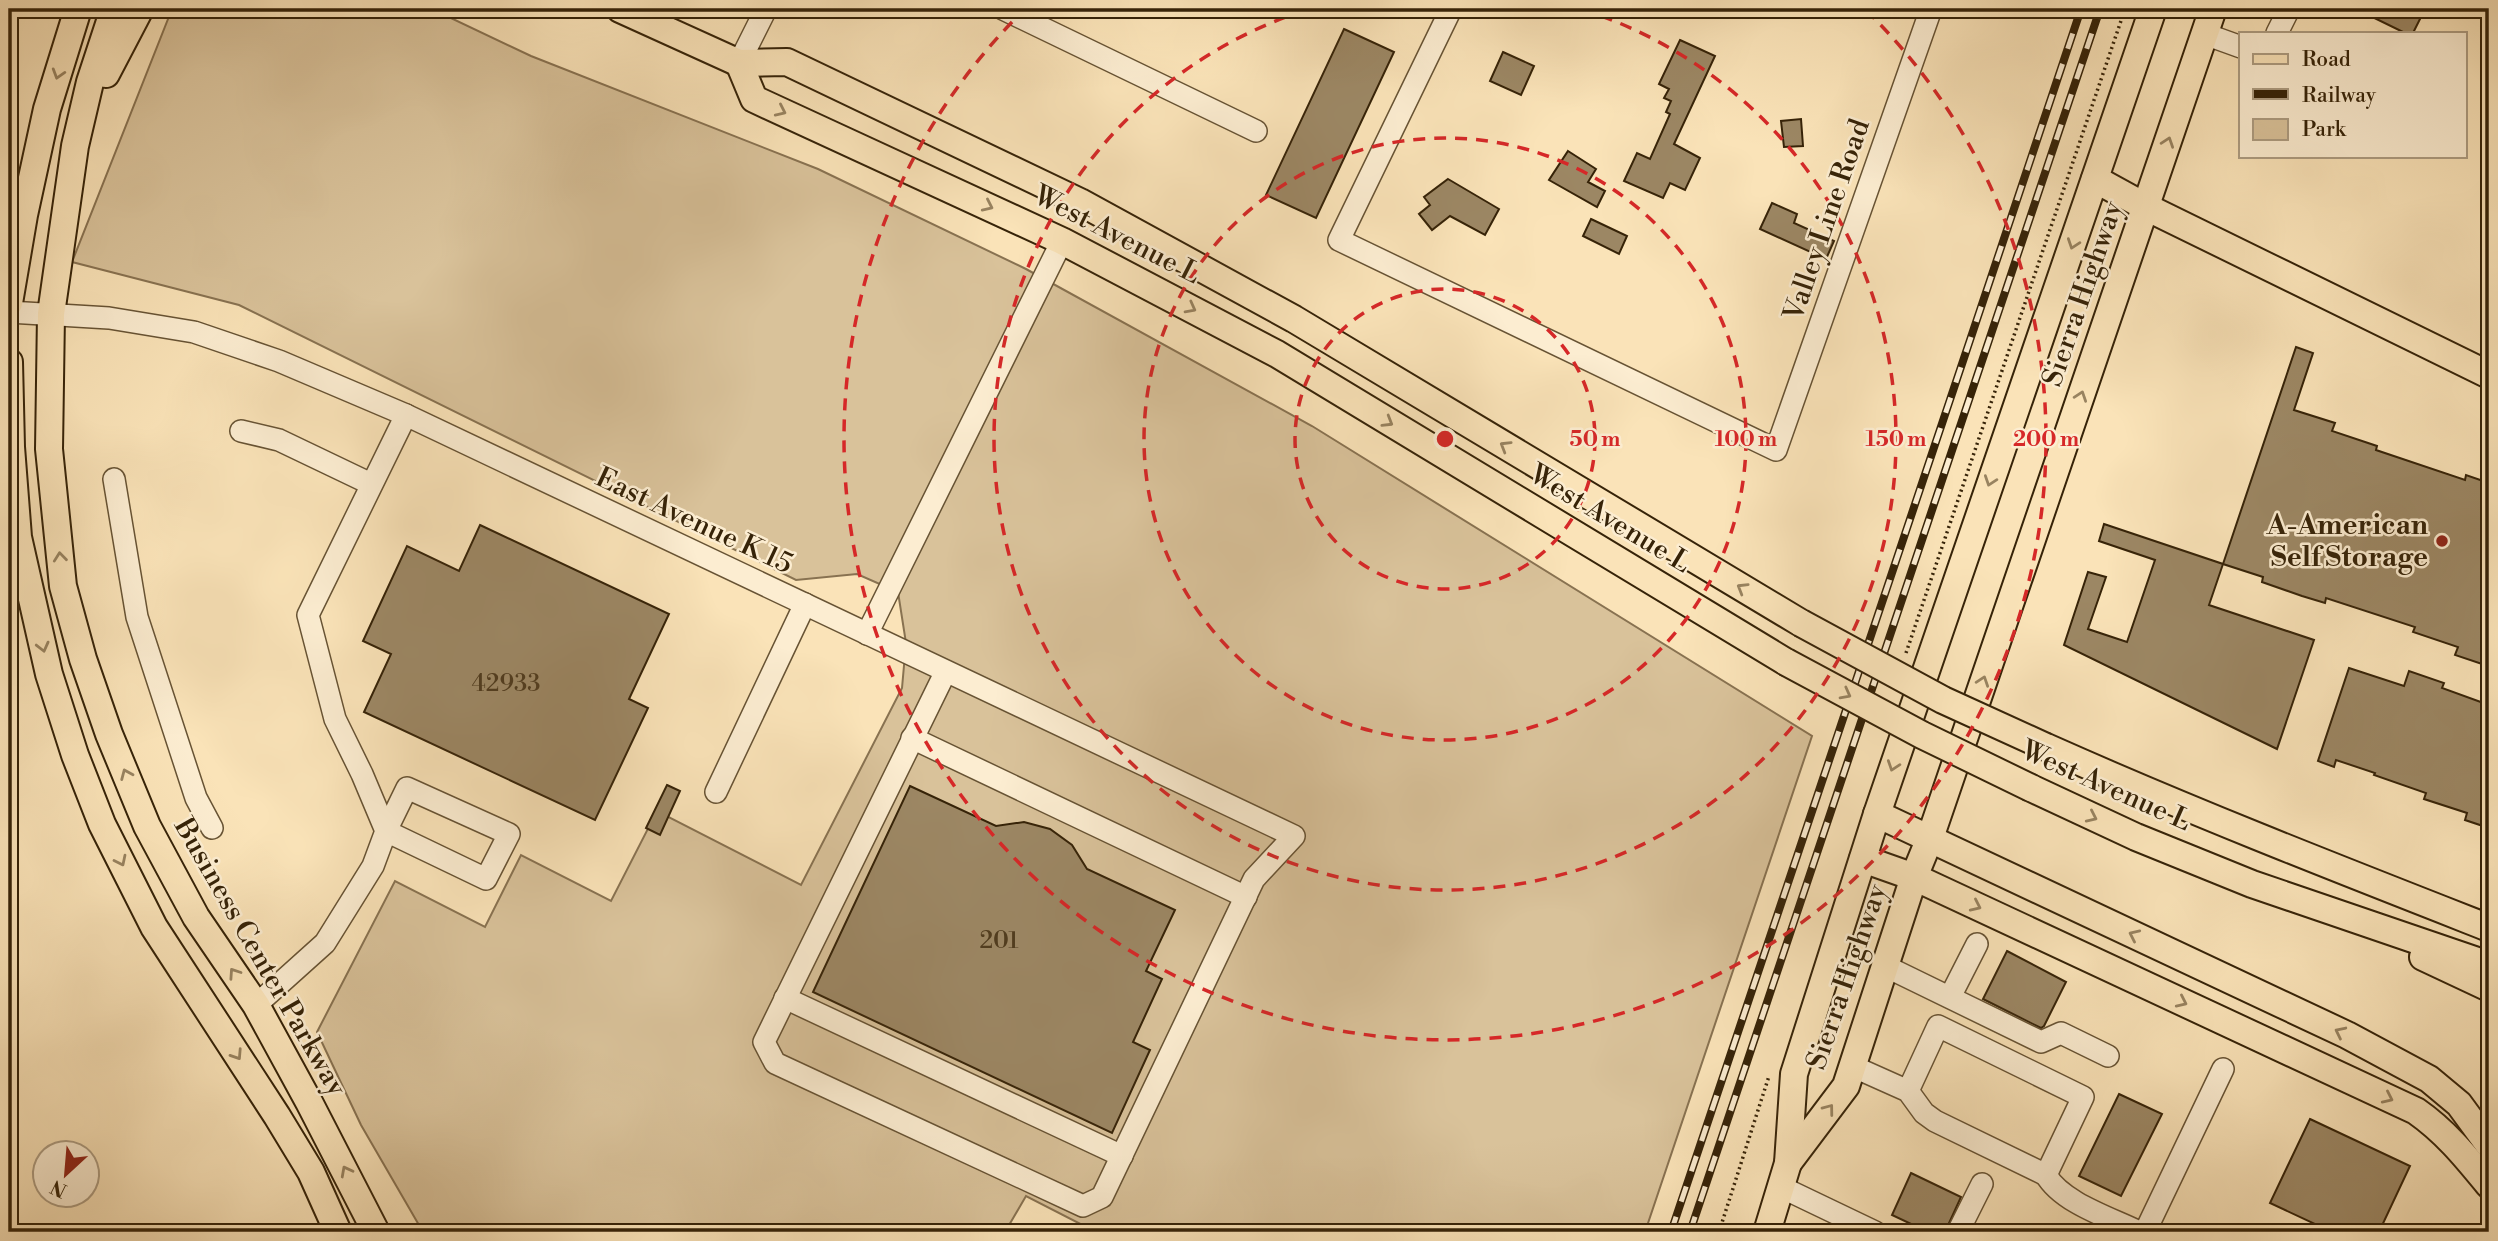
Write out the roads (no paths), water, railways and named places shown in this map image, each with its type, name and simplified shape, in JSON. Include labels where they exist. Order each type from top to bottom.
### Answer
[{"type":"main road","points":[[9,303],[24,215],[47,109],[78,9]]},
{"type":"main road","name":"Business Center Parkway","points":[[114,9],[90,82],[75,146],[51,314],[49,449],[64,586],[83,659],[108,734],[147,826],[196,917],[256,1005],[376,1232]]},
{"type":"main road","points":[[75,146],[113,60],[140,9]]},
{"type":"main road","name":"West Avenue L","points":[[620,9],[739,63],[787,62],[1080,202],[1294,319],[1801,623],[1942,700],[2153,795],[2489,928]]},
{"type":"main road","name":"Sierra Highway","points":[[1767,1232],[1785,1175],[1794,1074],[1877,814],[2154,9]]},
{"type":"main road","name":"Sierra Highway","points":[[1785,1175],[1846,1086],[1914,877],[1930,838],[2213,9]]},
{"type":"main road","name":"West Avenue L","points":[[739,63],[754,99],[1062,241],[1277,354],[1786,662],[1922,734],[2136,837],[2252,884],[2489,965]]},
{"type":"main road","points":[[2095,179],[2146,207],[2489,375]]},
{"type":"main road","points":[[9,362],[11,447],[18,537],[49,674],[75,755],[102,824],[154,927],[311,1172],[338,1232]]},
{"type":"main road","points":[[1877,814],[2347,1035],[2429,1079],[2459,1104],[2489,1145]]},
{"type":"main road","points":[[2275,845],[2489,912]]},
{"type":"main road","points":[[1863,859],[1914,877],[2416,1111],[2438,1126],[2454,1142],[2489,1185]]},
{"type":"main road","points":[[2308,902],[2489,989]]},
{"type":"street","points":[[739,63],[766,9]]},
{"type":"street","points":[[1003,9],[1256,131]]},
{"type":"street","name":"Valley Line Road","points":[[1451,9],[1339,240],[1776,450],[1931,9]]},
{"type":"street","points":[[2278,32],[2289,9]]},
{"type":"street","points":[[2204,34],[2239,46]]},
{"type":"street","points":[[867,634],[1062,241]]},
{"type":"street","name":"East Avenue K 15","points":[[9,312],[109,318],[194,332],[279,361],[406,415],[1294,836],[1254,879],[1245,897]]},
{"type":"street","points":[[256,1005],[325,943],[373,866],[386,831],[407,788],[509,834],[486,879],[386,831],[335,719],[308,615],[406,415]]},
{"type":"street","points":[[241,432],[279,440],[371,484]]},
{"type":"street","points":[[114,479],[137,617],[196,798],[212,828]]},
{"type":"street","points":[[716,792],[805,604]]},
{"type":"street","points":[[912,738],[1245,897],[1102,1197],[1083,1206],[775,1062],[764,1042],[912,738],[946,671]]},
{"type":"street","points":[[1950,997],[1977,944]]},
{"type":"street","points":[[1885,966],[2041,1042],[2061,1033],[2108,1056]]},
{"type":"street","points":[[785,998],[1122,1156]]},
{"type":"street","points":[[1908,1091],[1938,1026],[2083,1097],[2046,1175]]},
{"type":"street","points":[[1852,1066],[1908,1091],[1924,1113],[1935,1121],[2046,1175],[2053,1186],[2065,1196],[2139,1232]]},
{"type":"street","points":[[2145,1232],[2223,1069]]},
{"type":"street","points":[[1785,1175],[1875,1232]]},
{"type":"street","points":[[1958,1232],[1982,1184]]},
{"type":"railway","points":[[1671,1232],[2081,9]]},
{"type":"railway","points":[[1690,1232],[2100,9]]},
{"type":"place","name":"A-American Self Storage","points":[[2442,541]]}]
